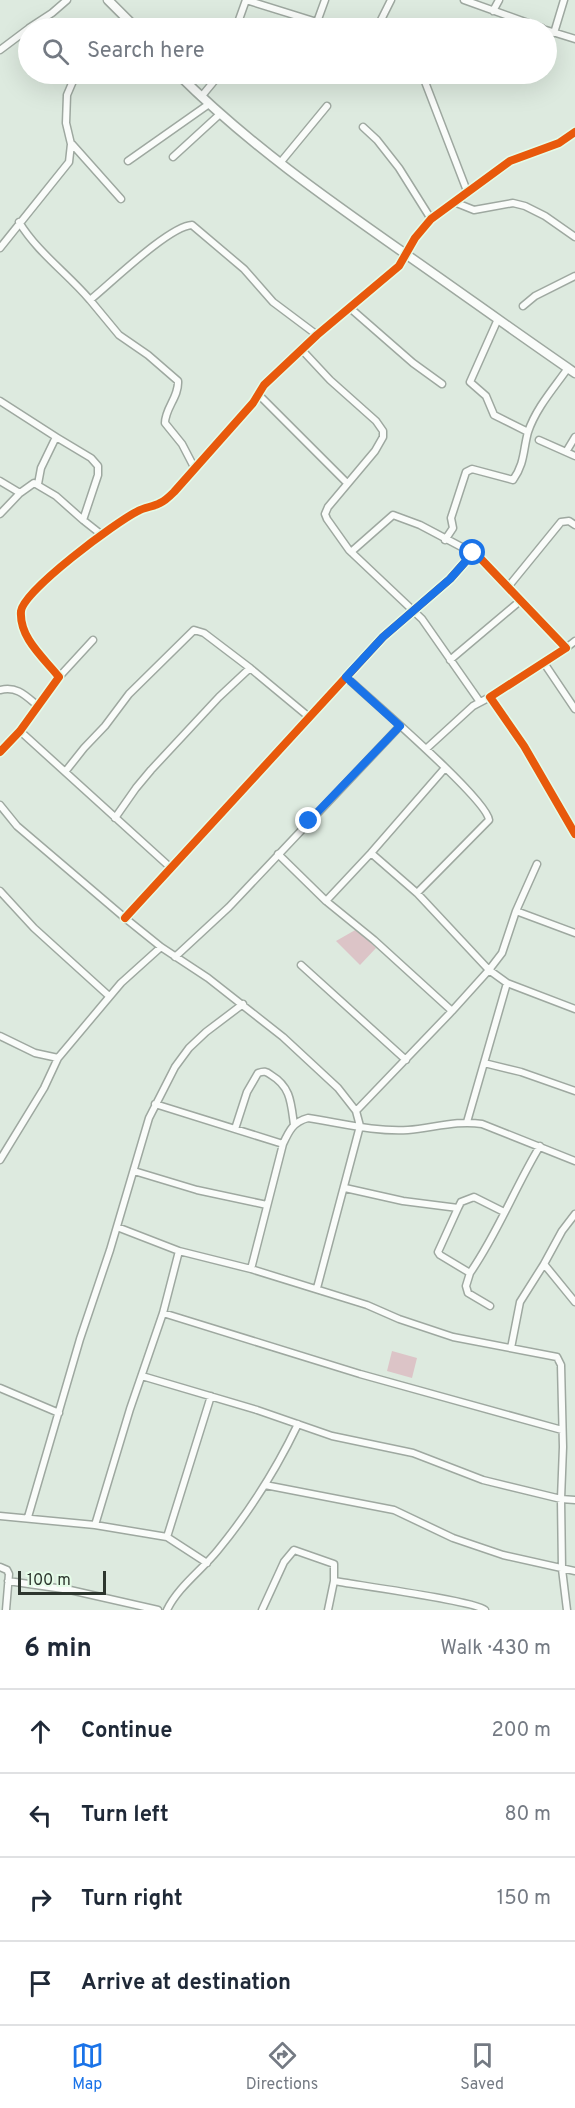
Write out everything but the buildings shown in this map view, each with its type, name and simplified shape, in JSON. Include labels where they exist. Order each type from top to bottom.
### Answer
[{"type":"main road","points":[[108,0],[126,18]]},
{"type":"main road","points":[[188,84],[257,146],[341,210],[571,370]]},
{"type":"street","points":[[45,18],[67,0]]},
{"type":"street","points":[[240,18],[246,0],[304,18]]},
{"type":"street","points":[[318,18],[325,0]]},
{"type":"street","points":[[381,18],[391,0]]},
{"type":"street","points":[[464,0],[513,18]]},
{"type":"street","points":[[493,11],[499,0]]},
{"type":"street","points":[[557,23],[564,0]]},
{"type":"street","points":[[557,34],[575,39]]},
{"type":"street","points":[[0,50],[18,37]]},
{"type":"street","points":[[0,248],[65,170],[69,162],[71,144],[66,123],[71,84]]},
{"type":"street","points":[[201,97],[212,84]]},
{"type":"street","points":[[426,84],[467,191]]},
{"type":"street","points":[[128,161],[209,104]]},
{"type":"street","points":[[280,163],[327,106]]},
{"type":"street","points":[[173,157],[220,114]]},
{"type":"street","points":[[363,127],[377,140],[399,168],[431,219]]},
{"type":"street","points":[[59,677],[27,639],[21,612],[32,593],[87,544],[138,511],[161,503],[174,492],[253,403],[264,385],[317,335],[399,267],[405,254],[431,219],[510,162],[559,143],[575,132]]},
{"type":"street","points":[[71,144],[121,200]]},
{"type":"street","points":[[454,202],[474,210],[513,203],[525,206],[545,216],[575,237]]},
{"type":"street","points":[[20,222],[28,237],[90,300],[106,322],[130,345],[148,355],[178,381],[175,399],[166,414],[165,423],[182,444],[195,469]]},
{"type":"street","points":[[90,300],[176,230],[192,225],[244,269],[273,302],[317,335]]},
{"type":"street","points":[[523,306],[535,296],[575,276]]},
{"type":"street","points":[[350,308],[412,363],[442,384]]},
{"type":"street","points":[[498,319],[470,382],[486,396],[494,415],[528,432]]},
{"type":"street","points":[[302,350],[330,380],[376,421],[383,431],[383,437],[375,451],[347,483],[325,514],[351,552],[422,620],[480,702]]},
{"type":"street","points":[[445,540],[453,528],[451,518],[466,472],[472,469],[513,480],[525,456],[528,432],[535,416],[571,370]]},
{"type":"street","points":[[258,394],[347,483]]},
{"type":"street","points":[[0,401],[91,458],[98,466],[98,475],[82,520]]},
{"type":"street","points":[[38,484],[41,468],[56,437]]},
{"type":"street","points":[[566,452],[575,437]]},
{"type":"street","points":[[539,440],[575,456]]},
{"type":"street","points":[[0,481],[20,493]]},
{"type":"street","points":[[0,514],[29,485],[38,484],[56,496],[102,536]]},
{"type":"street","points":[[351,552],[393,515],[420,525],[473,553],[566,648]]},
{"type":"street","points":[[508,587],[561,522],[569,521],[575,525]]},
{"type":"street","points":[[125,918],[383,637],[450,579],[473,553]]},
{"type":"street","points":[[450,660],[520,601]]},
{"type":"street","points":[[65,772],[129,694],[194,630],[204,633],[309,717]]},
{"type":"street","points":[[0,752],[20,731],[59,677],[93,640]]},
{"type":"street","points":[[426,749],[452,723],[480,702],[575,641]]},
{"type":"street","points":[[544,663],[575,709]]},
{"type":"street","points":[[115,818],[152,770],[219,697],[250,668]]},
{"type":"street","points":[[346,677],[426,749],[487,811],[489,820],[417,893]]},
{"type":"street","points":[[0,690],[12,687],[17,689],[38,706]]},
{"type":"street","points":[[490,697],[524,746],[575,834]]},
{"type":"street","points":[[176,957],[229,907],[400,726]]},
{"type":"street","points":[[20,731],[171,868]]},
{"type":"street","points":[[326,901],[445,768]]},
{"type":"street","points":[[0,805],[17,826],[125,918],[243,1004],[283,1037],[331,1081],[356,1111],[360,1126],[317,1288]]},
{"type":"street","points":[[371,853],[417,893],[489,970],[507,983],[575,1009]]},
{"type":"street","points":[[278,854],[301,879],[374,940],[452,1011]]},
{"type":"street","points":[[356,1111],[452,1011],[502,953],[516,910],[537,864]]},
{"type":"street","points":[[0,891],[34,928],[109,996]]},
{"type":"street","points":[[516,910],[575,933]]},
{"type":"street","points":[[0,1160],[44,1088],[58,1058],[109,996],[161,946]]},
{"type":"street","points":[[301,965],[406,1060]]},
{"type":"street","points":[[467,1122],[507,983]]},
{"type":"street","points":[[28,1517],[80,1339],[155,1104],[175,1067],[189,1048],[243,1004]]},
{"type":"street","points":[[1,1040],[35,1053],[58,1058]]},
{"type":"street","points":[[484,1063],[521,1072],[575,1091]]},
{"type":"street","points":[[235,1129],[248,1092],[261,1071],[266,1071],[283,1082],[291,1102],[294,1125]]},
{"type":"street","points":[[155,1104],[283,1144]]},
{"type":"street","points":[[251,1269],[283,1144],[289,1130],[299,1120],[308,1118],[407,1130],[467,1122],[482,1124],[573,1160],[575,1151]]},
{"type":"street","points":[[490,1306],[468,1293],[466,1286],[470,1273],[483,1254],[540,1146]]},
{"type":"street","points":[[134,1171],[197,1190],[267,1205]]},
{"type":"street","points":[[345,1188],[403,1201],[458,1208]]},
{"type":"street","points":[[470,1273],[438,1252],[461,1202],[474,1197],[504,1212]]},
{"type":"street","points":[[511,1348],[520,1302],[574,1218]]},
{"type":"street","points":[[117,1227],[179,1251],[317,1288],[443,1334],[557,1357],[561,1365],[562,1569],[567,1610]]},
{"type":"street","points":[[96,1526],[116,1455],[163,1313],[179,1251]]},
{"type":"street","points":[[544,1264],[575,1302]]},
{"type":"street","points":[[163,1313],[360,1374],[562,1430]]},
{"type":"street","points":[[142,1376],[332,1436],[413,1453],[483,1480],[561,1500],[575,1500]]},
{"type":"street","points":[[0,1389],[59,1413]]},
{"type":"street","points":[[167,1537],[211,1396]]},
{"type":"street","points":[[166,1610],[172,1600],[240,1523],[282,1456],[298,1424]]},
{"type":"street","points":[[265,1485],[393,1510],[453,1538],[493,1552],[575,1571]]},
{"type":"street","points":[[0,1516],[28,1517],[167,1537],[207,1563]]},
{"type":"street","points":[[262,1610],[292,1550],[333,1562],[334,1581],[328,1610]]},
{"type":"street","points":[[0,1567],[7,1570],[6,1610]]},
{"type":"street","points":[[8,1581],[70,1590],[158,1610]]},
{"type":"street","points":[[334,1581],[452,1600],[481,1606],[485,1610]]},
{"type":"shaded area","points":[[357,929],[376,948],[360,965],[336,941]]},
{"type":"shaded area","points":[[392,1351],[417,1358],[412,1378],[387,1371]]},
{"type":"cycle path","points":[[0,752],[20,731],[59,677],[28,639],[21,621],[21,611],[37,588],[72,557],[111,528],[138,511],[164,501],[171,495],[253,403],[264,385],[317,335],[399,266],[415,238],[431,219],[510,161],[559,143],[575,132]]},
{"type":"cycle path","points":[[125,918],[383,637],[450,579],[473,553],[566,648],[490,697],[524,746],[575,834]]},
{"type":"route","points":[[309,821],[400,726],[346,677],[383,637],[450,579],[473,553]]}]
